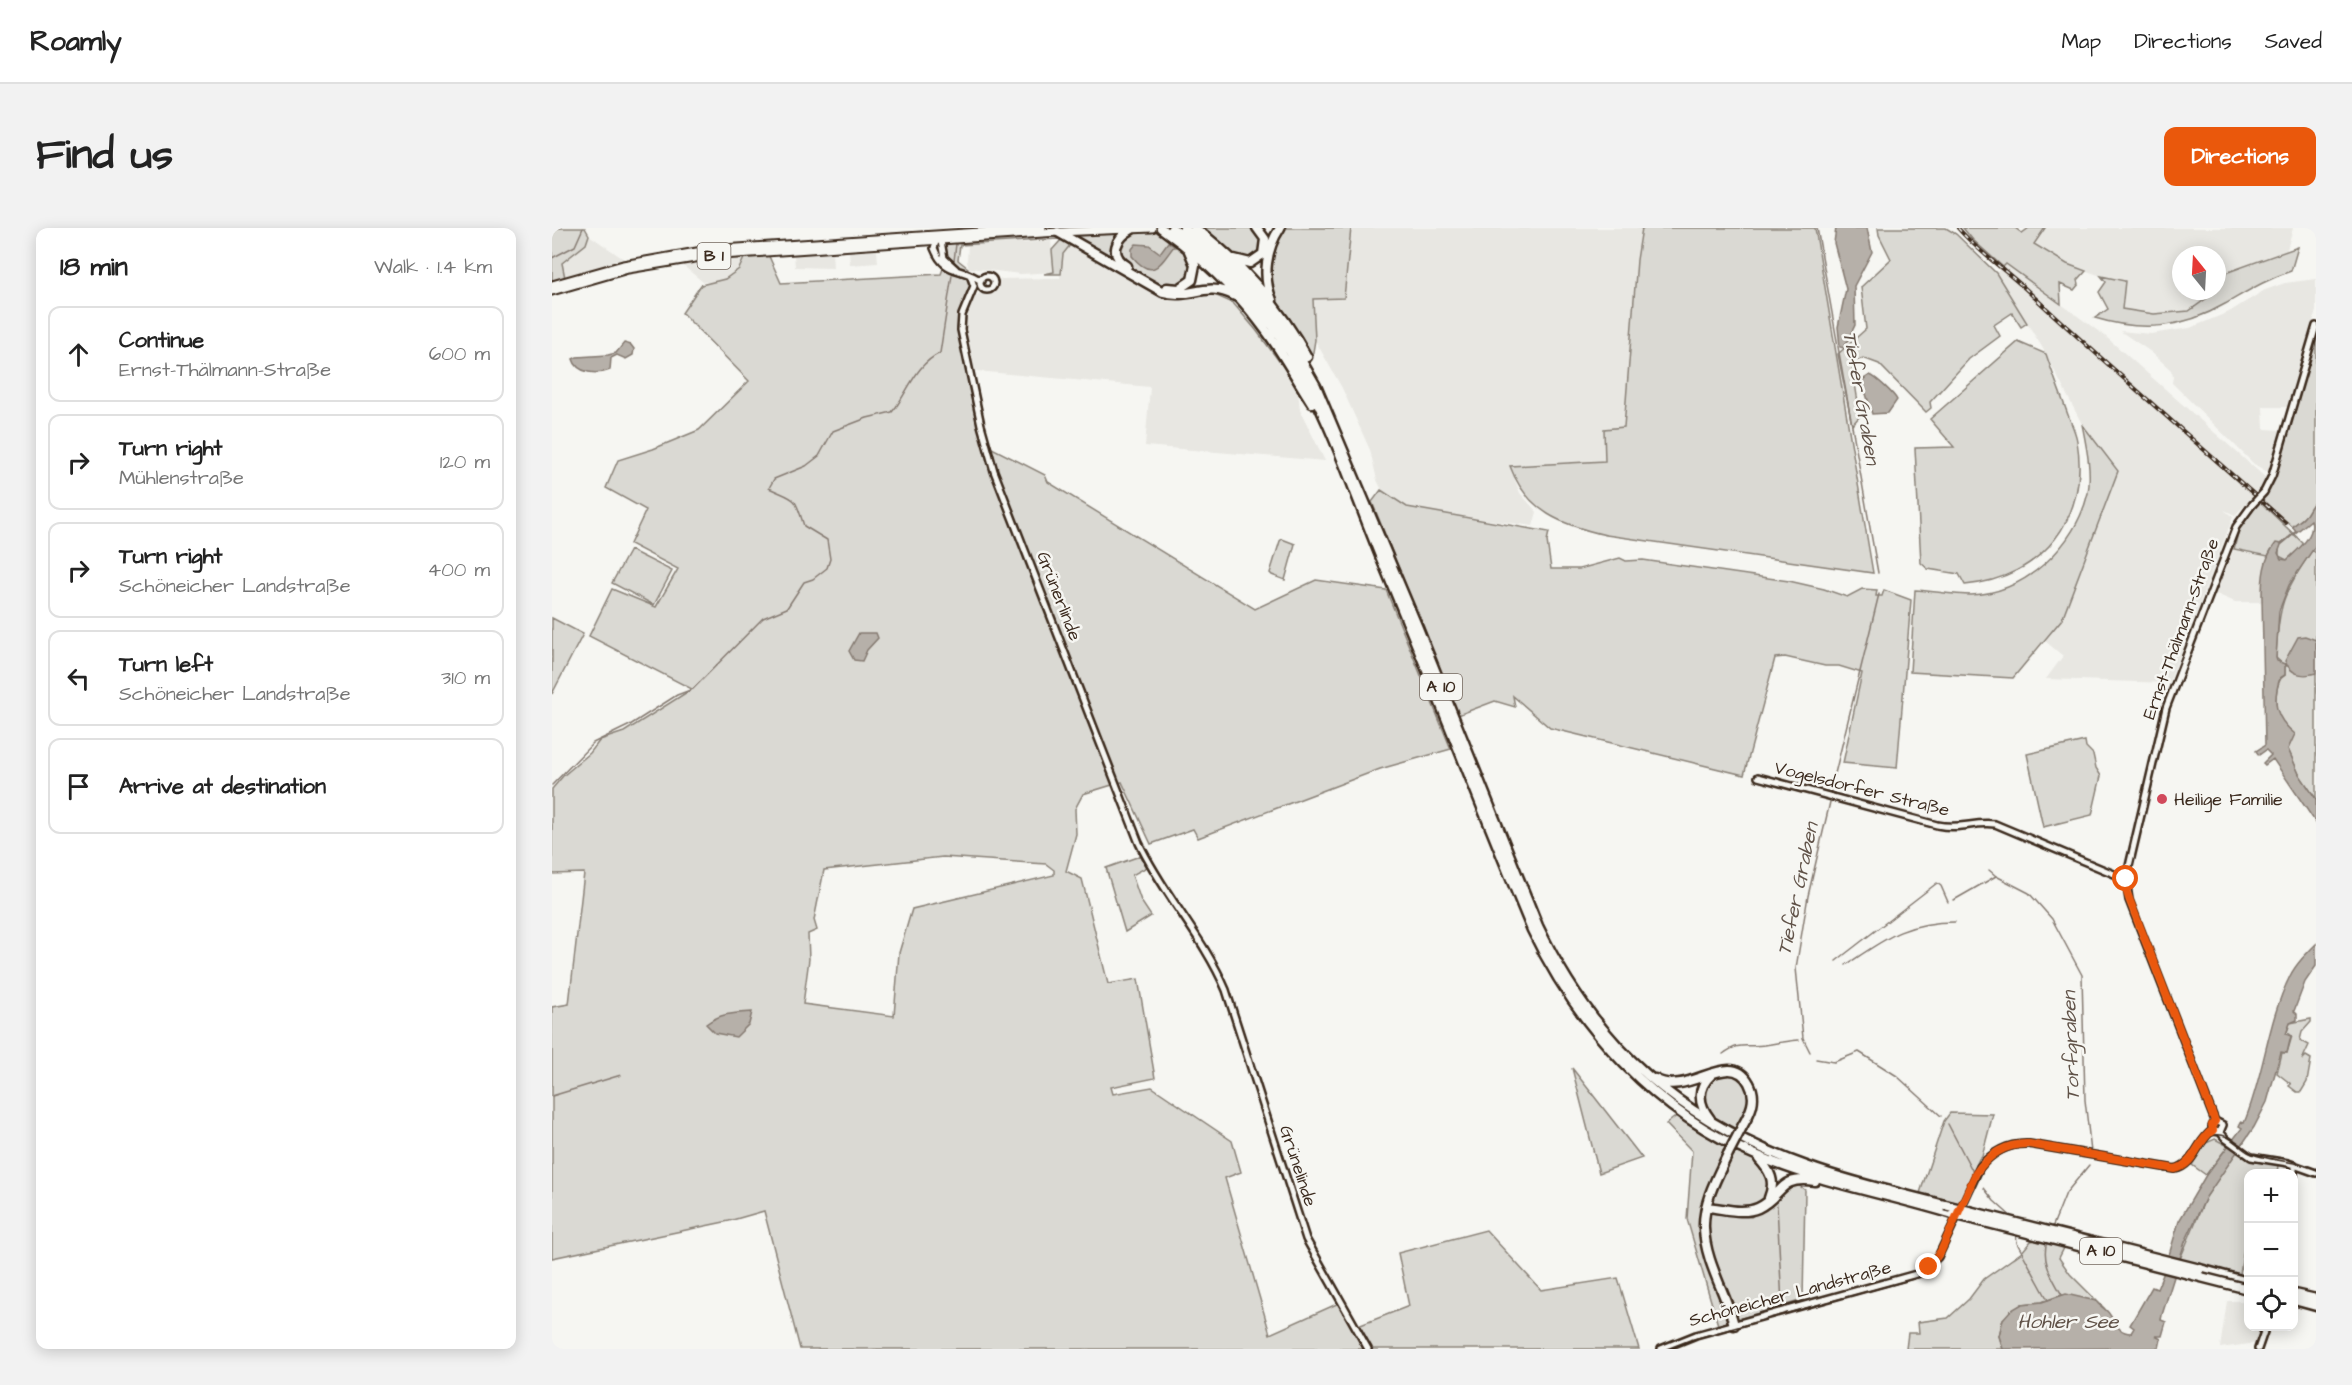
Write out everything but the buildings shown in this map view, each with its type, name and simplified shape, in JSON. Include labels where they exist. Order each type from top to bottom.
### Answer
[{"type":"highway","points":[[1161,228],[1188,248],[1240,299],[1273,341],[1326,426]]},
{"type":"highway","name":"A 10","points":[[1172,228],[1217,264],[1262,312],[1291,353],[1326,426],[1545,958],[1577,1010],[1607,1046],[1654,1092],[1713,1133],[1756,1156],[1825,1180],[2244,1288]]},
{"type":"highway","name":"A 10","points":[[1184,228],[1221,260],[1265,306],[1298,354],[1316,386],[1418,628],[1538,927],[1551,954],[1583,1004],[1612,1041],[1637,1067],[1671,1097],[1714,1124],[1744,1140],[1812,1168],[2244,1281]]},
{"type":"highway","points":[[1195,228],[1228,256],[1274,306],[1309,362],[1316,386]]},
{"type":"highway","points":[[1228,256],[1246,263],[1261,257],[1265,248],[1265,239],[1257,228]]},
{"type":"highway","points":[[1274,306],[1267,286],[1266,269],[1274,240],[1280,228]]},
{"type":"highway","points":[[1132,229],[1118,240],[1115,248],[1118,258],[1133,271],[1161,286],[1179,289],[1192,280],[1195,265],[1188,248]]},
{"type":"highway","points":[[1058,232],[1163,292],[1180,295],[1211,288],[1225,291],[1240,299]]},
{"type":"highway","points":[[1637,1067],[1657,1081],[1673,1085],[1684,1084],[1716,1071],[1738,1072],[1744,1076],[1751,1087],[1753,1103],[1710,1192],[1704,1227],[1706,1243],[1734,1325]]},
{"type":"highway","points":[[1714,1124],[1705,1113],[1700,1099],[1705,1082],[1716,1071]]},
{"type":"highway","points":[[1756,1156],[1772,1177],[1771,1192],[1767,1201]]},
{"type":"highway","points":[[1706,1208],[1750,1210],[1757,1208],[1787,1183],[1796,1179],[1825,1180]]},
{"type":"highway","points":[[2298,1294],[2316,1299]]},
{"type":"highway","points":[[2298,1301],[2316,1306]]},
{"type":"main road","name":"B 1","points":[[552,291],[632,269],[708,256],[928,242],[1042,228]]},
{"type":"main road","name":"B 1","points":[[552,285],[634,262],[708,250],[1152,228]]},
{"type":"street","points":[[938,239],[938,258],[945,267],[970,275],[982,283]]},
{"type":"street","points":[[938,239],[942,253],[949,264],[982,283]]},
{"type":"street","name":"Grünerlinde","points":[[970,275],[974,286],[961,325],[981,425],[994,471],[1145,857],[1223,983]]},
{"type":"street","points":[[969,299],[982,283]]},
{"type":"street","name":"Ernst-Thälmann-Straße","points":[[2220,1132],[2223,1125],[2215,1121],[2130,901],[2126,890],[2126,879],[2166,708],[2237,524],[2264,492],[2272,476],[2316,326]]},
{"type":"street","name":"Vogelsdorfer Straße","points":[[1758,777],[1937,825],[1957,828],[1986,823],[1995,824],[2126,879]]},
{"type":"street","name":"Grünelinde","points":[[1223,983],[1306,1239],[1368,1349]]},
{"type":"street","points":[[2215,1121],[2212,1125],[2213,1130],[2220,1132],[2226,1139],[2252,1157],[2294,1165],[2316,1173]]},
{"type":"street","name":"Schöneicher Landstraße","points":[[1661,1349],[1696,1335],[1897,1281],[1922,1272],[1938,1257],[1970,1185],[1982,1165],[1996,1152],[2008,1146],[2033,1145],[2169,1169],[2179,1168],[2188,1163],[2202,1140],[2213,1130]]},
{"type":"street","points":[[2258,1349],[2264,1331]]},
{"type":"shaded area","points":[[552,228],[585,228],[589,235],[586,244],[562,263],[565,278],[552,282]]},
{"type":"shaded area","points":[[1207,228],[1255,228],[1264,247],[1254,260],[1235,258],[1204,232]]},
{"type":"shaded area","points":[[1287,228],[1351,228],[1344,298],[1313,299],[1315,340],[1312,358],[1289,324],[1273,288],[1271,275],[1274,252],[1278,239]]},
{"type":"shaded area","points":[[1351,228],[1642,228],[1637,260],[1624,427],[1606,461],[1510,467],[1520,493],[1537,512],[1533,526],[1411,510],[1386,498],[1377,480],[1370,450],[1342,388],[1315,340],[1313,299],[1344,298]]},
{"type":"shaded area","points":[[1642,228],[1815,228],[1873,573],[1590,531],[1548,514],[1526,495],[1517,482],[1510,466],[1605,461],[1604,429],[1624,427],[1637,260]]},
{"type":"shaded area","points":[[1878,228],[1946,228],[1956,234],[1996,273],[2027,323],[2021,327],[2012,313],[1994,325],[2000,336],[1969,359],[1930,402],[1931,408],[1926,412],[1879,364],[1863,358],[1852,363],[1860,416],[1852,425],[1838,354],[1866,329],[1861,287],[1891,259]]},
{"type":"shaded area","points":[[1963,228],[2015,228],[2022,233],[2029,228],[2045,228],[2034,244],[2067,264],[2086,271],[2078,280],[2079,284],[2074,290],[2060,284],[2061,304],[2006,264],[2003,267]]},
{"type":"shaded area","points":[[2045,228],[2293,228],[2286,253],[2277,254],[2226,273],[2226,246],[2172,246],[2172,300],[2205,300],[2189,311],[2154,314],[2122,309],[2125,281],[2101,276],[2067,264],[2034,244]]},
{"type":"shaded area","points":[[1127,231],[1117,238],[1122,266],[1068,234]]},
{"type":"shaded area","points":[[1134,232],[1162,232],[1175,241],[1175,247],[1181,246],[1186,250],[1194,270],[1184,285],[1158,283],[1120,259],[1120,240]]},
{"type":"shaded area","points":[[589,235],[628,262],[565,278],[562,263],[586,244]]},
{"type":"shaded area","points":[[1056,236],[1063,238],[1154,290],[1209,290],[1234,297],[1267,337],[1301,387],[1298,390],[1256,330],[1233,303],[1208,292],[1181,297],[1157,295],[1071,244],[1063,254],[1061,274],[1044,274],[1054,272],[1052,250],[1061,240],[1058,239],[960,245],[958,260],[968,268],[966,270],[950,262],[944,251],[944,246],[948,243]]},
{"type":"shaded area","points":[[1022,241],[1022,243],[1051,241],[1054,272],[1021,274],[969,268],[968,244]]},
{"type":"shaded area","points":[[1070,244],[1157,295],[1208,292],[1233,303],[1293,380],[1298,390],[1300,410],[1325,461],[1145,446],[1150,387],[972,369],[963,326],[964,313],[970,301],[981,292],[991,291],[996,282],[1001,279],[1060,278],[1063,254]]},
{"type":"shaded area","points":[[2298,247],[2291,271],[2193,319],[2161,326],[2145,326],[2095,318],[2108,309],[2099,292],[2106,282],[2101,276],[2125,281],[2122,309],[2154,314],[2189,311],[2204,300],[2226,300],[2226,273]]},
{"type":"shaded area","points":[[877,250],[878,263],[850,265],[849,251]]},
{"type":"shaded area","points":[[832,252],[833,268],[795,267],[794,254]]},
{"type":"shaded area","points":[[768,254],[781,283],[941,274],[943,269],[970,279],[972,287],[959,325],[984,444],[1045,475],[1048,482],[1255,609],[1316,580],[1386,590],[1451,749],[1380,769],[1198,838],[1193,829],[1151,844],[1122,782],[1083,794],[1075,809],[1076,834],[1066,871],[1082,879],[1108,984],[1138,979],[1155,1078],[1111,1087],[1113,1094],[1152,1087],[1232,1141],[1241,1172],[1225,1178],[1270,1334],[1339,1303],[1353,1328],[1409,1306],[1398,1253],[1486,1230],[1541,1290],[1618,1278],[1639,1349],[800,1349],[764,1211],[729,1221],[552,1258],[552,1007],[569,1004],[584,873],[552,874],[552,789],[563,776],[590,753],[600,740],[624,732],[692,689],[589,636],[612,589],[656,607],[678,569],[630,544],[646,510],[606,488],[618,460],[653,449],[699,430],[749,381],[682,313],[701,285],[725,279],[739,269],[745,256]],"holes":[[[943,857],[1046,864],[1054,870],[1054,875],[912,909],[899,953],[894,1016],[803,1004],[809,959],[808,934],[817,930],[814,920],[824,870]]]},
{"type":"shaded area","points":[[745,256],[739,269],[725,279],[711,282],[703,282],[681,264]]},
{"type":"shaded area","points":[[2006,264],[2105,336],[2266,478],[2261,489],[2235,515],[2224,510],[2233,517],[2169,683],[2046,679],[2063,656],[2045,641],[2062,619],[2118,471],[2082,424],[2042,347],[1996,273]]},
{"type":"shaded area","points":[[2316,279],[2316,311],[2288,407],[2263,407],[2264,429],[2281,430],[2269,473],[2254,464],[2172,383],[2171,370],[2151,352],[2120,331],[2151,334],[2190,328],[2229,312],[2265,290],[2285,283]]},
{"type":"shaded area","points":[[2316,339],[2316,501],[2293,527],[2262,500],[2275,478]]},
{"type":"shaded area","points":[[2018,342],[2046,354],[2076,438],[2079,469],[2076,495],[2068,519],[2055,539],[2038,557],[2017,570],[1992,580],[1965,585],[1959,574],[1928,569],[1921,563],[1915,448],[1954,447],[1930,419]]},
{"type":"shaded area","points":[[2082,424],[2118,471],[2062,619],[2013,678],[1910,672],[1915,590],[1971,595],[2011,586],[2046,563],[2072,531],[2082,512],[2089,485],[2088,458]]},
{"type":"shaded area","points":[[1381,490],[1407,507],[1549,532],[1547,541],[1551,569],[1579,569],[1620,558],[1626,561],[1643,560],[1789,581],[1847,597],[1862,589],[1877,590],[1876,596],[1882,596],[1884,590],[1911,600],[1897,768],[1843,763],[1862,673],[1839,666],[1825,666],[1785,657],[1775,658],[1744,775],[1550,728],[1513,696],[1515,707],[1495,701],[1458,715],[1372,502]]},
{"type":"shaded area","points":[[2260,502],[2305,545],[2287,560],[2279,556],[2279,549],[2271,550],[2268,556],[2234,549],[2240,525]]},
{"type":"shaded area","points":[[1282,539],[1295,544],[1285,580],[1270,573]]},
{"type":"shaded area","points":[[2234,549],[2268,556],[2262,579],[2262,602],[2235,602],[2214,593]]},
{"type":"shaded area","points":[[630,550],[672,571],[654,605],[612,583]]},
{"type":"shaded area","points":[[2312,550],[2316,553],[2316,799],[2299,774],[2288,749],[2294,734],[2280,720],[2276,703],[2277,689],[2281,678],[2285,675],[2285,666],[2276,658],[2281,612],[2288,589]]},
{"type":"shaded area","points":[[552,618],[583,634],[552,694]]},
{"type":"shaded area","points":[[2085,741],[2086,747],[2093,754],[2096,768],[2101,776],[2092,815],[2043,827],[2027,754]]},
{"type":"shaded area","points":[[1140,856],[1147,867],[1132,875],[1141,901],[1151,916],[1125,932],[1106,868]]},
{"type":"shaded area","points":[[2311,1019],[2302,1032],[2300,1040],[2309,1045],[2302,1060],[2306,1056],[2311,1059],[2307,1082],[2301,1092],[2297,1092],[2277,1073],[2282,1053],[2287,1053],[2292,1036],[2287,1032],[2290,1023]]},
{"type":"shaded area","points":[[1572,1068],[1642,1158],[1599,1173]]},
{"type":"shaded area","points":[[1715,1074],[1737,1074],[1747,1082],[1750,1102],[1737,1131],[1713,1117],[1707,1108],[1702,1091]]},
{"type":"shaded area","points":[[1950,1113],[1993,1114],[1982,1156],[1959,1203],[1920,1193],[1944,1121]]},
{"type":"shaded area","points":[[1678,1115],[1726,1148],[1702,1207],[1712,1211],[1751,1217],[1797,1184],[1805,1190],[1803,1300],[1718,1325],[1687,1219],[1692,1151],[1666,1124]]},
{"type":"shaded area","points":[[2215,1139],[2228,1146],[2206,1175],[2192,1165],[2206,1143]]},
{"type":"shaded area","points":[[1734,1149],[1757,1161],[1770,1177],[1766,1196],[1759,1205],[1738,1208],[1712,1202],[1711,1199]]},
{"type":"shaded area","points":[[2236,1152],[2249,1160],[2278,1165],[2278,1169],[2244,1169],[2244,1248],[2240,1274],[2180,1259],[2206,1197]]},
{"type":"shaded area","points":[[2040,1239],[2065,1246],[2059,1258],[2070,1274],[2105,1309],[2096,1301],[2061,1295],[2042,1302],[2022,1304],[2003,1319],[1999,1336],[2003,1349],[1906,1349],[1908,1333],[1919,1333],[1918,1322],[1948,1318],[1969,1299],[1984,1279],[2022,1252],[2031,1241]]},
{"type":"shaded area","points":[[2227,1301],[2244,1301],[2244,1331],[2261,1331],[2257,1343],[2220,1348]]},
{"type":"water","points":[[1836,228],[1867,228],[1872,252],[1854,286],[1855,325],[1844,348],[1840,347],[1838,327],[1846,289],[1834,243]]},
{"type":"water","points":[[1168,242],[1174,246],[1161,263],[1151,269],[1139,264],[1132,256],[1132,249],[1136,244],[1149,245],[1160,253]]},
{"type":"water","points":[[624,343],[631,345],[634,349],[633,355],[626,359],[617,355],[611,358],[610,370],[605,372],[594,373],[583,370],[575,364],[573,359],[616,353]]},
{"type":"water","points":[[1870,375],[1885,386],[1897,400],[1888,413],[1872,414],[1862,380]]},
{"type":"water","points":[[2316,501],[2316,545],[2289,585],[2279,611],[2276,658],[2277,661],[2287,665],[2285,661],[2298,637],[2305,636],[2316,640],[2316,673],[2300,674],[2285,666],[2285,675],[2280,678],[2276,702],[2279,716],[2295,734],[2288,749],[2299,774],[2316,799],[2316,823],[2273,759],[2265,765],[2263,763],[2271,755],[2266,750],[2259,755],[2256,751],[2265,745],[2262,598],[2264,569],[2268,556],[2276,543],[2281,544],[2296,531],[2293,527],[2306,515]],"holes":[[[2311,520],[2311,532],[2300,547],[2287,560],[2281,559],[2278,553],[2281,545]]]},
{"type":"water","points":[[859,633],[876,633],[878,638],[867,650],[862,661],[854,660],[849,651]]},
{"type":"water","name":"Hohler See","points":[[2316,944],[2316,966],[2305,982],[2294,1011],[2297,1014],[2297,1020],[2290,1023],[2286,1034],[2291,1036],[2287,1053],[2281,1052],[2267,1102],[2254,1127],[2206,1197],[2185,1242],[2162,1315],[2161,1320],[2166,1322],[2162,1336],[2155,1336],[2161,1339],[2159,1348],[2003,1349],[1999,1336],[2003,1319],[2010,1311],[2022,1304],[2042,1302],[2066,1294],[2096,1301],[2109,1313],[2121,1330],[2131,1333],[2134,1328],[2130,1325],[2152,1287],[2157,1289],[2179,1221],[2206,1175],[2242,1128],[2239,1126],[2241,1122],[2244,1123],[2251,1105],[2282,994],[2295,967]]},
{"type":"water","points":[[752,1012],[749,1024],[736,1037],[715,1033],[706,1024],[733,1013]]},
{"type":"waterway","points":[[552,258],[575,246],[583,228]]},
{"type":"waterway","name":"Tiefer Graben","points":[[1817,228],[1878,573]]},
{"type":"waterway","points":[[954,261],[956,244]]},
{"type":"waterway","points":[[552,785],[593,743],[630,725],[677,695],[693,689],[763,618],[787,608],[804,582],[813,579],[827,568],[830,559],[827,540],[804,526],[796,503],[790,497],[769,488],[774,479],[806,466],[819,456],[833,431],[867,418],[892,412],[925,363],[940,353],[952,275]]},
{"type":"waterway","name":"Tiefer Graben","points":[[1830,794],[1879,594]]},
{"type":"waterway","name":"Tiefer Graben","points":[[1810,1052],[1803,1038],[1796,968],[1808,896],[1830,802]]},
{"type":"waterway","name":"Torfgraben","points":[[1989,870],[2029,893],[2052,919],[2082,975],[2085,1100],[2091,1152]]},
{"type":"waterway","points":[[1984,883],[1996,876]]},
{"type":"waterway","points":[[1836,961],[1937,883],[1941,886],[1948,902]]},
{"type":"waterway","points":[[1954,900],[1982,884]]},
{"type":"waterway","points":[[1846,965],[1897,933],[1923,925],[1955,922]]},
{"type":"waterway","points":[[1723,1054],[1739,1046],[1758,1046],[1799,1040]]},
{"type":"waterway","name":"Tiefer Graben","points":[[1816,1059],[1834,1062],[1859,1052],[1897,1076],[1941,1116]]},
{"type":"waterway","points":[[552,1096],[621,1075]]},
{"type":"waterway","name":"Tiefer Graben","points":[[1948,1124],[1973,1172]]},
{"type":"waterway","name":"Torfgraben","points":[[2052,1228],[2066,1193],[2089,1165]]},
{"type":"waterway","points":[[1984,1188],[1994,1201],[2014,1219]]},
{"type":"waterway","points":[[1777,1205],[1782,1305]]},
{"type":"waterway","name":"Hohler See","points":[[2016,1233],[2017,1243],[2048,1300]]},
{"type":"waterway","name":"Torfgraben","points":[[2047,1241],[2046,1263],[2062,1295]]},
{"type":"tram line","points":[[2164,1172],[2185,1168],[2205,1140],[2217,1135],[2227,1137],[2255,1155],[2316,1169]]},
{"type":"tram line","points":[[1667,1349],[1690,1340],[1924,1276],[1936,1266],[1943,1254],[1965,1202],[1984,1169],[1997,1157],[2013,1149],[2032,1148],[2171,1172]]},
{"type":"railway","points":[[1958,228],[2286,523]]},
{"type":"place","name":"Heilige Familie","points":[[2162,799]]},
{"type":"route","points":[[1929,1267],[1941,1251],[1976,1173],[1993,1154],[2008,1146],[2029,1144],[2175,1169],[2188,1163],[2202,1140],[2213,1130],[2212,1125],[2215,1121],[2130,901],[2126,890],[2126,879]]}]
